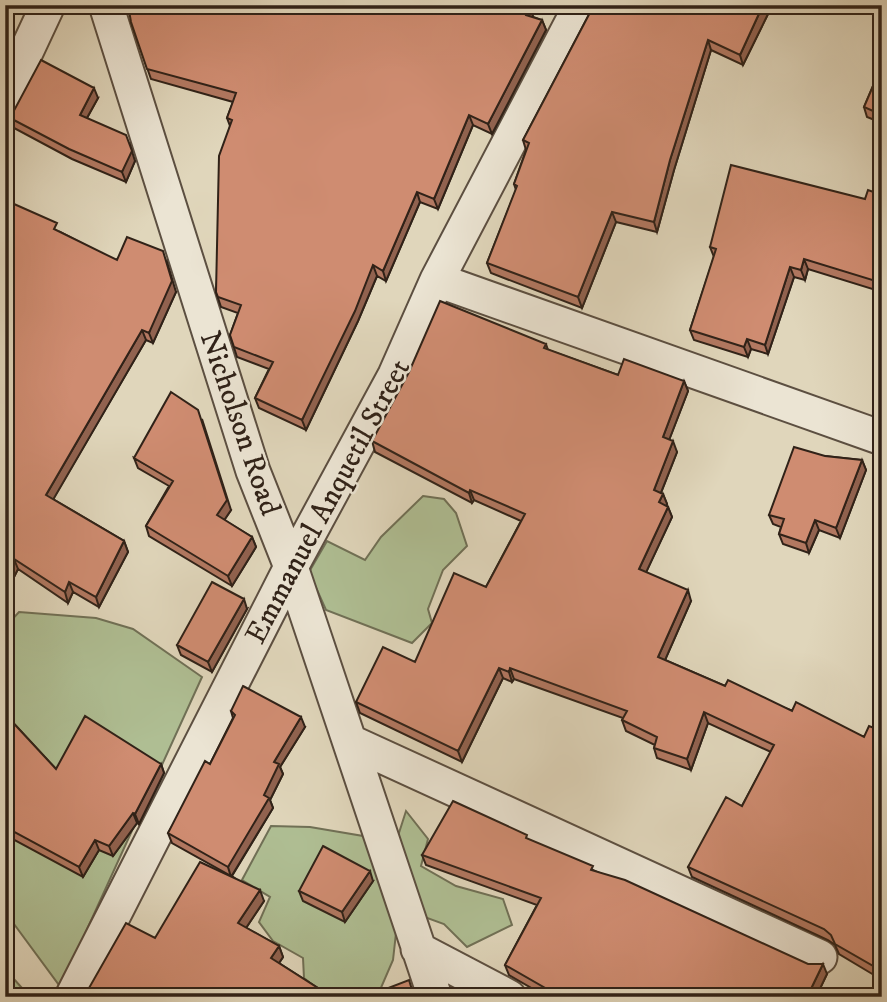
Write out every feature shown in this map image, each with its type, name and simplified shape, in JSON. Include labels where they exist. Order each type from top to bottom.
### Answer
[{"type":"street","points":[[5,97],[48,5]]},
{"type":"street","name":"Nicholson Road","points":[[106,5],[253,471],[291,567],[435,997]]},
{"type":"street","name":"Emmanuel Anquetil Street","points":[[72,997],[291,567],[395,375],[437,280],[581,5]]},
{"type":"street","points":[[437,280],[882,438]]},
{"type":"street","points":[[351,742],[820,957]]},
{"type":"street","points":[[418,949],[509,997]]},
{"type":"green space","points":[[423,496],[444,499],[456,513],[467,546],[443,570],[428,609],[432,623],[412,643],[326,610],[309,572],[327,541],[365,560],[381,537]]},
{"type":"green space","points":[[19,612],[96,618],[133,629],[202,677],[79,947],[59,985],[11,920],[5,917],[5,627]]},
{"type":"green space","points":[[406,811],[428,839],[421,866],[456,886],[503,899],[512,925],[467,947],[444,924],[419,915],[398,836]]},
{"type":"green space","points":[[271,826],[310,827],[363,836],[384,863],[398,915],[393,960],[377,997],[328,997],[304,978],[303,958],[273,941],[259,922],[270,897],[242,880]]},
{"type":"green space","points":[[5,969],[30,997],[5,997]]},
{"type":"building","points":[[128,5],[529,5],[526,15],[542,20],[488,124],[469,115],[434,199],[417,192],[383,271],[373,265],[355,311],[302,420],[255,398],[273,362],[234,347],[230,335],[241,305],[218,297],[216,292],[219,156],[232,120],[227,118],[236,93],[147,69]]},
{"type":"building","points":[[594,5],[763,5],[740,55],[708,40],[670,160],[654,222],[612,212],[578,297],[487,263],[517,186],[514,184],[529,143],[523,140]]},
{"type":"building","points":[[41,60],[94,88],[80,115],[126,135],[132,151],[122,172],[69,149],[10,118]]},
{"type":"building","points":[[882,65],[882,115],[864,107]]},
{"type":"building","points":[[731,165],[865,199],[868,190],[882,195],[882,283],[804,259],[801,270],[790,267],[765,345],[747,339],[744,347],[690,330],[716,249],[710,247]]},
{"type":"building","points":[[5,200],[57,223],[54,229],[117,260],[127,237],[163,251],[172,281],[149,333],[142,330],[46,495],[124,541],[96,597],[69,582],[65,592],[14,559],[5,577]]},
{"type":"building","points":[[440,301],[546,344],[544,348],[618,375],[624,359],[684,381],[663,437],[673,441],[654,490],[663,494],[659,502],[668,507],[639,569],[688,590],[658,657],[725,686],[728,680],[792,711],[796,702],[864,737],[869,726],[882,731],[882,971],[835,944],[824,929],[688,867],[726,797],[742,806],[774,745],[704,712],[687,759],[654,748],[657,737],[622,720],[627,711],[510,668],[509,672],[499,668],[458,751],[356,702],[383,647],[415,662],[454,573],[486,587],[525,514],[470,490],[469,493],[372,441],[409,372]]},
{"type":"building","points":[[171,392],[198,410],[227,500],[217,515],[252,537],[228,576],[146,526],[173,481],[134,458]]},
{"type":"building","points":[[794,447],[825,456],[862,460],[836,528],[815,520],[806,543],[779,534],[784,519],[769,515]]},
{"type":"building","points":[[212,582],[244,599],[208,662],[177,645]]},
{"type":"building","points":[[243,686],[301,717],[274,762],[279,764],[264,795],[269,798],[228,867],[168,833],[205,761],[210,764],[235,715],[231,711]]},
{"type":"building","points":[[5,714],[56,769],[85,716],[161,764],[135,814],[133,813],[109,846],[95,840],[79,867],[5,827]]},
{"type":"building","points":[[453,801],[527,835],[526,838],[593,866],[591,870],[625,880],[808,964],[823,964],[807,997],[561,997],[505,965],[541,898],[422,855]]},
{"type":"building","points":[[323,846],[370,871],[342,912],[299,891]]},
{"type":"building","points":[[200,862],[260,890],[238,923],[279,946],[271,958],[332,997],[94,997],[97,992],[89,988],[126,923],[155,938]]},
{"type":"building","points":[[882,973],[882,997],[870,997]]},
{"type":"building","points":[[409,980],[416,997],[365,997]]}]
